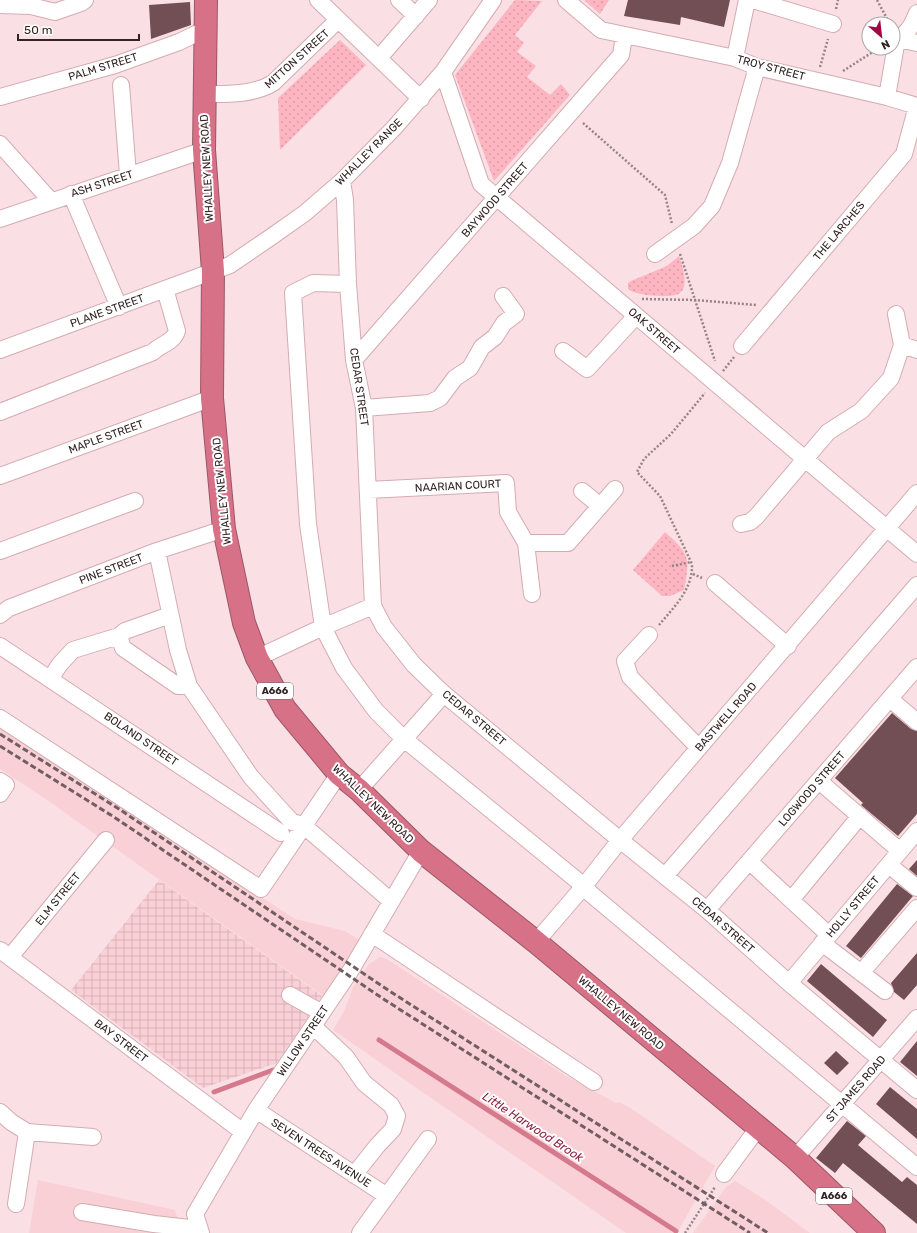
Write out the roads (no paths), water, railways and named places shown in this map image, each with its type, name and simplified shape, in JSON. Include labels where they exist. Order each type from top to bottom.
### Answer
[{"type":"highway","name":"WHALLEY NEW ROAD","points":[[206,0],[204,30],[204,150],[214,271],[212,398],[224,529],[244,623],[257,658],[285,709],[339,774],[359,790],[421,850],[536,942],[795,1158],[874,1233]]},
{"type":"street","points":[[0,5],[31,6],[55,12],[82,3],[85,0]]},
{"type":"street","points":[[318,0],[421,98]]},
{"type":"street","points":[[399,0],[416,16]]},
{"type":"street","points":[[379,58],[429,0]]},
{"type":"street","name":"TROY STREET","points":[[566,0],[601,30],[735,58],[757,67],[887,97],[917,106]]},
{"type":"street","points":[[735,58],[747,0]]},
{"type":"street","points":[[753,0],[833,24]]},
{"type":"street","name":"WHALLEY RANGE","points":[[214,271],[230,265],[271,237],[305,213],[342,181],[421,98],[443,72],[491,1]]},
{"type":"street","points":[[901,37],[906,34],[910,28],[917,13]]},
{"type":"street","name":"MITTON STREET","points":[[204,94],[228,94],[261,90],[273,82],[338,20]]},
{"type":"street","name":"PALM STREET","points":[[0,97],[114,65],[179,42],[204,30]]},
{"type":"street","name":"BAYWOOD STREET","points":[[354,360],[621,55],[624,36]]},
{"type":"street","points":[[901,40],[917,43]]},
{"type":"street","points":[[887,97],[895,56]]},
{"type":"street","points":[[655,254],[694,226],[712,206],[730,163],[757,67]]},
{"type":"street","name":"OAK STREET","points":[[443,72],[481,184],[917,554]]},
{"type":"street","points":[[121,85],[128,175]]},
{"type":"street","name":"THE LARCHES","points":[[742,346],[904,154],[917,106]]},
{"type":"street","points":[[0,144],[51,200]]},
{"type":"street","name":"ASH STREET","points":[[0,219],[51,200],[204,150]]},
{"type":"street","name":"CEDAR STREET","points":[[342,181],[345,200],[348,284],[354,360],[364,408],[373,606],[384,627],[414,665],[444,694],[707,910],[789,983],[917,1090]]},
{"type":"street","points":[[71,194],[119,307]]},
{"type":"street","name":"PLANE STREET","points":[[0,350],[214,271]]},
{"type":"street","points":[[348,284],[313,283],[293,293],[308,524],[323,627],[344,668],[376,711],[404,739],[584,886],[591,894],[917,1167]]},
{"type":"street","points":[[0,412],[153,352],[158,347],[170,341],[176,336],[177,331],[164,289]]},
{"type":"street","points":[[364,408],[430,403],[440,398],[455,378],[470,368],[482,347],[495,337],[504,323],[516,314],[503,296]]},
{"type":"street","points":[[741,524],[750,522],[756,517],[828,432],[861,411],[891,378],[910,348],[896,314]]},
{"type":"street","points":[[563,351],[587,369],[636,316]]},
{"type":"street","name":"MAPLE STREET","points":[[0,476],[212,398]]},
{"type":"street","name":"NAARIAN COURT","points":[[368,490],[506,476],[508,512],[526,543],[532,594]]},
{"type":"street","points":[[526,543],[568,543],[615,489]]},
{"type":"street","points":[[582,491],[600,506]]},
{"type":"street","name":"BASTWELL ROAD","points":[[536,942],[584,886],[620,840],[788,646],[917,493]]},
{"type":"street","points":[[0,551],[135,501]]},
{"type":"street","name":"PINE STREET","points":[[0,615],[9,608],[157,552],[224,529]]},
{"type":"street","points":[[157,552],[170,615],[189,686],[251,777],[292,822],[303,825],[391,901]]},
{"type":"street","points":[[715,583],[788,646]]},
{"type":"street","points":[[665,876],[917,585]]},
{"type":"street","points":[[257,658],[323,627],[373,606]]},
{"type":"street","points":[[50,679],[60,664],[74,650],[119,636],[125,631],[170,615]]},
{"type":"street","points":[[648,635],[625,661],[630,678],[699,748]]},
{"type":"street","points":[[119,636],[123,648],[178,686],[189,686]]},
{"type":"street","name":"BOLAND STREET","points":[[0,646],[281,833]]},
{"type":"street","name":"LOGWOOD STREET","points":[[707,910],[917,667]]},
{"type":"street","points":[[359,790],[444,694]]},
{"type":"street","points":[[890,699],[917,722]]},
{"type":"street","points":[[0,718],[261,889],[339,774]]},
{"type":"street","points":[[819,781],[900,851]]},
{"type":"street","points":[[791,900],[860,816]]},
{"type":"street","name":"HOLLY STREET","points":[[789,983],[917,831]]},
{"type":"street","name":"ELM STREET","points":[[5,954],[106,840]]},
{"type":"street","name":"WILLOW STREET","points":[[200,1231],[195,1214],[242,1132],[351,970],[421,850]]},
{"type":"street","points":[[749,861],[791,900],[826,939],[861,973],[885,991]]},
{"type":"street","points":[[889,865],[917,888]]},
{"type":"street","points":[[861,973],[917,908]]},
{"type":"street","points":[[372,934],[594,1082]]},
{"type":"street","name":"BAY STREET","points":[[5,954],[242,1132]]},
{"type":"street","points":[[290,995],[317,1020],[364,1083],[391,1105],[397,1116],[394,1129],[377,1146],[354,1175]]},
{"type":"street","name":"ST JAMES ROAD","points":[[795,1158],[882,1060],[917,1018]]},
{"type":"street","name":"SEVEN TREES AVENUE","points":[[256,1110],[387,1196]]},
{"type":"street","points":[[0,1112],[11,1122],[28,1132],[93,1137]]},
{"type":"street","points":[[724,1174],[758,1128]]},
{"type":"street","points":[[16,1204],[28,1132]]},
{"type":"street","points":[[360,1233],[428,1139]]},
{"type":"street","points":[[82,1212],[200,1231]]},
{"type":"waterway","name":"Little Harwood Brook","points":[[379,1040],[676,1231]]},
{"type":"waterway","name":"Little Harwood Brook","points":[[214,1092],[273,1070]]},
{"type":"railway","points":[[0,734],[119,809],[391,992],[768,1233]]},
{"type":"railway","points":[[0,746],[114,817],[385,1000],[750,1233]]}]
